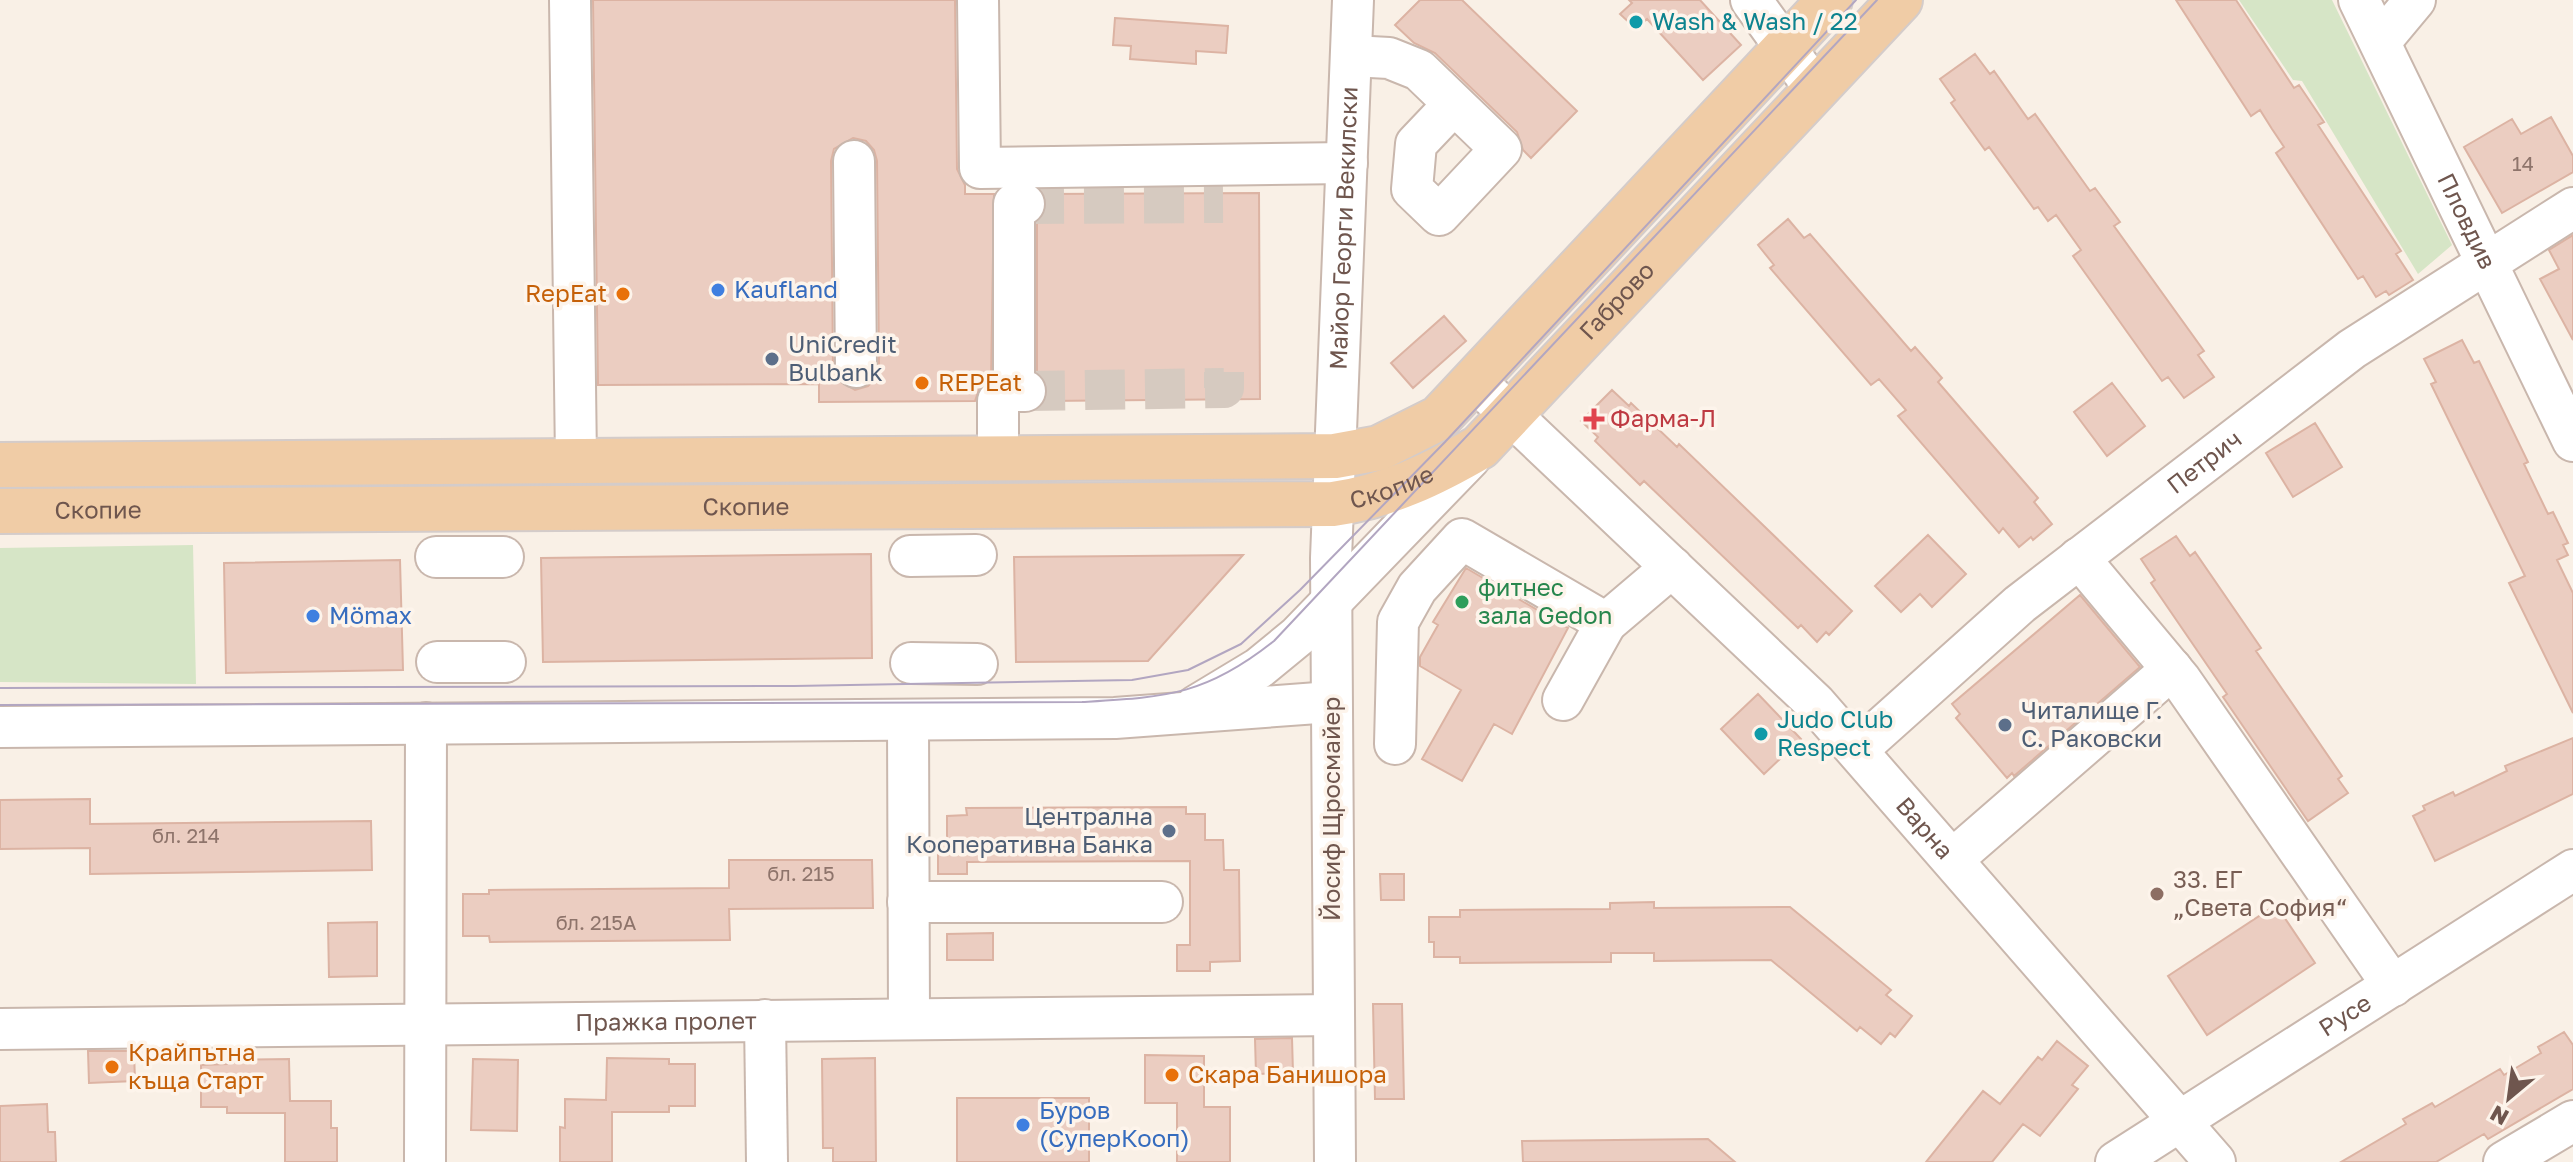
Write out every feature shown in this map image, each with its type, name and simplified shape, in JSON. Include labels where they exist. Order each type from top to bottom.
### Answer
[{"type":"main road","name":"Габрово","points":[[1439,418],[1830,0]]},
{"type":"main road","name":"Габрово","points":[[1480,447],[1900,0]]},
{"type":"main road","name":"Скопие","points":[[0,465],[1335,456],[1379,448],[1439,418]]},
{"type":"main road","name":"Скопие","points":[[0,511],[947,505],[1342,511],[1417,482],[1480,447]]},
{"type":"street","points":[[570,0],[576,460]]},
{"type":"street","points":[[978,0],[980,168],[1009,199],[1012,385],[998,456]]},
{"type":"street","name":"Майор Георги Векилски","points":[[1335,456],[1353,0]]},
{"type":"street","points":[[1751,0],[1816,90]]},
{"type":"street","name":"Пловдив","points":[[2359,0],[2573,441]]},
{"type":"street","points":[[2380,42],[2415,0]]},
{"type":"street","points":[[1352,56],[1389,58],[1419,70],[1454,104]]},
{"type":"street","points":[[854,161],[856,367]]},
{"type":"street","points":[[1009,199],[1223,179],[1347,163]]},
{"type":"street","name":"Петрич","points":[[1858,749],[2020,604],[2352,349],[2573,208]]},
{"type":"street","name":"Варна","points":[[1474,380],[1815,703],[2215,1162]]},
{"type":"street","name":"Габрово","points":[[1342,511],[1439,418]]},
{"type":"street","name":"Габрово","points":[[1190,711],[1259,668],[1298,636],[1480,447]]},
{"type":"street","name":"Йосиф Щросмайер","points":[[1335,456],[1342,511],[1331,602],[1335,1162]]},
{"type":"street","points":[[944,555],[947,505]]},
{"type":"street","points":[[436,557],[490,557],[476,507]]},
{"type":"street","points":[[1395,744],[1398,622],[1417,588],[1462,539],[1606,623]]},
{"type":"street","points":[[2079,558],[2172,669],[2393,986]]},
{"type":"street","points":[[1563,700],[1606,623],[1672,567]]},
{"type":"street","points":[[437,662],[505,662]]},
{"type":"street","points":[[911,663],[977,664]]},
{"type":"street","points":[[1953,859],[2172,669]]},
{"type":"street","points":[[0,727],[1115,718],[1331,702]]},
{"type":"street","points":[[908,720],[909,1019]]},
{"type":"street","points":[[425,1162],[426,723]]},
{"type":"street","name":"Русе","points":[[2116,1162],[2573,870]]},
{"type":"street","points":[[908,902],[1162,902]]},
{"type":"street","name":"Пражка пролет","points":[[0,1029],[1334,1015]]},
{"type":"street","points":[[765,1020],[767,1162]]},
{"type":"street","points":[[2504,1162],[2573,1121]]},
{"type":"green space","points":[[2239,0],[2332,0],[2452,245],[2418,274],[2302,81],[2293,80]]},
{"type":"green space","points":[[193,545],[196,684],[0,682],[0,548]]},
{"type":"building","name":"Kaufland","points":[[593,0],[955,0],[957,169],[965,185],[965,194],[994,194],[991,380],[979,389],[975,401],[819,402],[819,384],[598,385]],"holes":[[[853,138],[866,141],[874,150],[877,161],[879,367],[876,378],[868,386],[855,390],[837,379],[833,367],[831,161],[834,149]]]},
{"type":"building","points":[[1420,0],[1462,0],[1577,111],[1531,158],[1523,150],[1517,132],[1435,53],[1414,43],[1395,25]]},
{"type":"building","points":[[1629,0],[1700,0],[1741,45],[1703,80],[1647,19],[1636,29],[1620,14],[1632,3]]},
{"type":"building","points":[[2176,0],[2236,0],[2294,88],[2299,85],[2324,122],[2318,125],[2401,251],[2396,254],[2413,280],[2389,295],[2386,291],[2376,297],[2363,276],[2358,279],[2276,153],[2284,147],[2260,110],[2251,116]]},
{"type":"building","points":[[1115,18],[1228,26],[1226,53],[1196,51],[1196,64],[1130,59],[1131,46],[1113,45]]},
{"type":"building","points":[[1975,54],[1990,74],[1994,71],[2028,119],[2035,114],[2090,191],[2095,188],[2120,222],[2114,226],[2204,351],[2198,355],[2214,377],[2184,398],[2168,377],[2162,381],[2073,256],[2081,250],[2056,215],[2048,221],[2038,207],[2034,209],[1989,147],[1985,150],[1951,103],[1955,100],[1940,79]]},
{"type":"building","points":[[2551,117],[2573,156],[2573,172],[2502,213],[2464,147],[2512,119],[2521,134]]},
{"type":"building","points":[[1259,193],[1260,399],[1046,401],[1045,380],[1037,371],[1037,223],[1047,205],[1044,194]]},
{"type":"building","points":[[1788,219],[1804,238],[1810,234],[1911,351],[1915,347],[1942,378],[1938,382],[2038,498],[2034,502],[2052,524],[2033,540],[2031,537],[2019,547],[2003,528],[1999,533],[1898,416],[1906,410],[1879,379],[1871,385],[1770,268],[1774,265],[1758,245]]},
{"type":"building","points":[[2573,235],[2573,340],[2540,279],[2559,269],[2549,250]]},
{"type":"building","points":[[1444,316],[1466,341],[1413,388],[1391,363]]},
{"type":"building","points":[[2462,340],[2474,363],[2479,361],[2528,462],[2524,464],[2548,514],[2553,512],[2568,543],[2563,545],[2568,555],[2557,560],[2573,593],[2573,713],[2509,583],[2525,576],[2431,384],[2436,382],[2424,359]]},
{"type":"building","points":[[2112,383],[2145,426],[2107,456],[2074,412]]},
{"type":"building","points":[[1612,390],[1629,406],[1631,403],[1677,447],[1679,444],[1852,611],[1829,635],[1826,632],[1817,642],[1801,625],[1798,628],[1644,481],[1640,485],[1595,441],[1598,437],[1581,421]]},
{"type":"building","points":[[2315,423],[2342,467],[2293,497],[2266,453]]},
{"type":"building","points":[[1928,535],[1966,574],[1932,607],[1920,594],[1901,612],[1875,586]]},
{"type":"building","points":[[2176,536],[2190,556],[2195,552],[2261,648],[2256,651],[2342,776],[2338,779],[2348,793],[2308,821],[2223,697],[2227,694],[2151,583],[2155,580],[2141,559]]},
{"type":"building","points":[[871,554],[872,658],[543,662],[541,558]]},
{"type":"building","points":[[1243,555],[1148,661],[1016,662],[1014,557]]},
{"type":"building","name":"Mömax","points":[[400,560],[403,670],[226,673],[224,563]]},
{"type":"building","points":[[1466,568],[1568,628],[1512,734],[1494,724],[1462,781],[1422,759],[1461,690],[1420,666],[1420,657],[1438,625],[1433,622]]},
{"type":"building","points":[[2080,595],[2140,667],[2014,776],[2012,773],[2007,778],[1956,718],[1960,714],[1952,704]]},
{"type":"building","name":"Judo Club Respect","points":[[1758,694],[1801,739],[1764,774],[1721,729]]},
{"type":"building","points":[[2573,738],[2573,794],[2435,861],[2413,816],[2425,810],[2423,806],[2453,792],[2455,796],[2507,771],[2505,766]]},
{"type":"building","points":[[90,799],[90,824],[371,821],[372,870],[90,874],[90,848],[0,849],[0,800]]},
{"type":"building","points":[[1186,807],[1186,814],[1205,814],[1205,840],[1223,840],[1224,870],[1239,870],[1240,961],[1210,962],[1210,971],[1177,971],[1177,945],[1190,945],[1190,861],[967,862],[967,874],[938,874],[938,842],[947,842],[947,816],[967,815],[966,808]]},
{"type":"building","points":[[729,860],[872,860],[873,908],[729,909],[730,940],[490,942],[489,936],[463,936],[463,894],[489,894],[489,890],[729,888]]},
{"type":"building","points":[[1380,874],[1404,874],[1404,900],[1381,900]]},
{"type":"building","points":[[1654,902],[1654,908],[1790,907],[1891,990],[1886,995],[1912,1016],[1895,1037],[1890,1033],[1881,1044],[1860,1027],[1857,1031],[1771,960],[1654,961],[1654,953],[1611,953],[1611,962],[1460,963],[1460,957],[1434,957],[1434,942],[1429,942],[1429,917],[1460,917],[1460,910],[1610,909],[1610,903]]},
{"type":"building","points":[[2276,905],[2315,963],[2207,1035],[2168,976]]},
{"type":"building","points":[[377,922],[377,976],[329,977],[328,923]]},
{"type":"building","points":[[993,933],[993,960],[947,960],[947,934]]},
{"type":"building","points":[[1373,1004],[1402,1004],[1404,1099],[1375,1099]]},
{"type":"building","points":[[2564,1032],[2573,1045],[2573,1089],[2488,1139],[2484,1134],[2436,1162],[2341,1162],[2406,1124],[2403,1119],[2432,1103],[2435,1107],[2500,1069],[2504,1075],[2541,1053],[2538,1047]]},
{"type":"building","points":[[1292,1038],[1293,1073],[1256,1074],[1255,1039]]},
{"type":"building","points":[[2057,1041],[2088,1066],[2072,1085],[2078,1089],[2040,1136],[2023,1124],[1992,1162],[1926,1162],[1983,1091],[2000,1104],[2038,1057],[2042,1060]]},
{"type":"building","points":[[88,1051],[134,1051],[135,1081],[89,1083]]},
{"type":"building","points":[[1145,1055],[1204,1056],[1204,1107],[1230,1107],[1230,1162],[1177,1162],[1177,1103],[1145,1103]]},
{"type":"building","points":[[607,1058],[669,1059],[669,1064],[695,1064],[695,1106],[669,1106],[669,1112],[612,1112],[612,1162],[560,1162],[560,1127],[565,1128],[565,1099],[606,1100]]},
{"type":"building","points":[[875,1058],[876,1162],[833,1162],[833,1148],[823,1148],[822,1059]]},
{"type":"building","points":[[289,1059],[290,1101],[331,1101],[331,1128],[337,1128],[337,1162],[285,1162],[285,1113],[227,1113],[227,1107],[201,1107],[201,1065],[227,1064],[227,1060]]},
{"type":"building","points":[[473,1059],[518,1060],[517,1131],[471,1130]]},
{"type":"building","name":"Буров (СуперКооп)","points":[[957,1098],[1089,1098],[1089,1162],[957,1162]]},
{"type":"building","points":[[47,1104],[48,1132],[55,1132],[56,1162],[0,1162],[0,1106]]},
{"type":"building","points":[[1708,1139],[1735,1162],[1523,1162],[1522,1141]]},
{"type":"tunnel","points":[[1024,204],[1223,203]]},
{"type":"tunnel","points":[[1025,391],[1224,388],[1224,372]]},
{"type":"tram line","points":[[0,688],[794,686],[1132,680],[1188,670],[1241,644],[1300,590],[1445,442],[1856,0]]},
{"type":"tram line","points":[[0,705],[1082,702],[1161,695],[1205,683],[1227,673],[1274,641],[1877,0]]},
{"type":"place","name":"Wash & Wash / 22","points":[[1636,22]]},
{"type":"place","name":"Kaufland","points":[[718,290]]},
{"type":"place","name":"RepEat","points":[[623,294]]},
{"type":"place","name":"UniCredit Bulbank","points":[[772,359]]},
{"type":"place","name":"REPEat","points":[[922,383]]},
{"type":"place","name":"Фарма-Л","points":[[1594,419]]},
{"type":"place","name":"фитнес зала Gedon","points":[[1462,602]]},
{"type":"place","name":"Mömax","points":[[313,616]]},
{"type":"place","name":"Читалище Г. С. Раковски","points":[[2005,725]]},
{"type":"place","name":"Judo Club Respect","points":[[1761,734]]},
{"type":"place","name":"Централна Кооперативна Банка","points":[[1169,831]]},
{"type":"place","name":"33. ЕГ „Света София“","points":[[2157,894]]},
{"type":"place","name":"Крайпътна къща Старт","points":[[112,1067]]},
{"type":"place","name":"Скара Банишора","points":[[1172,1075]]},
{"type":"place","name":"Буров (СуперКооп)","points":[[1023,1125]]}]
